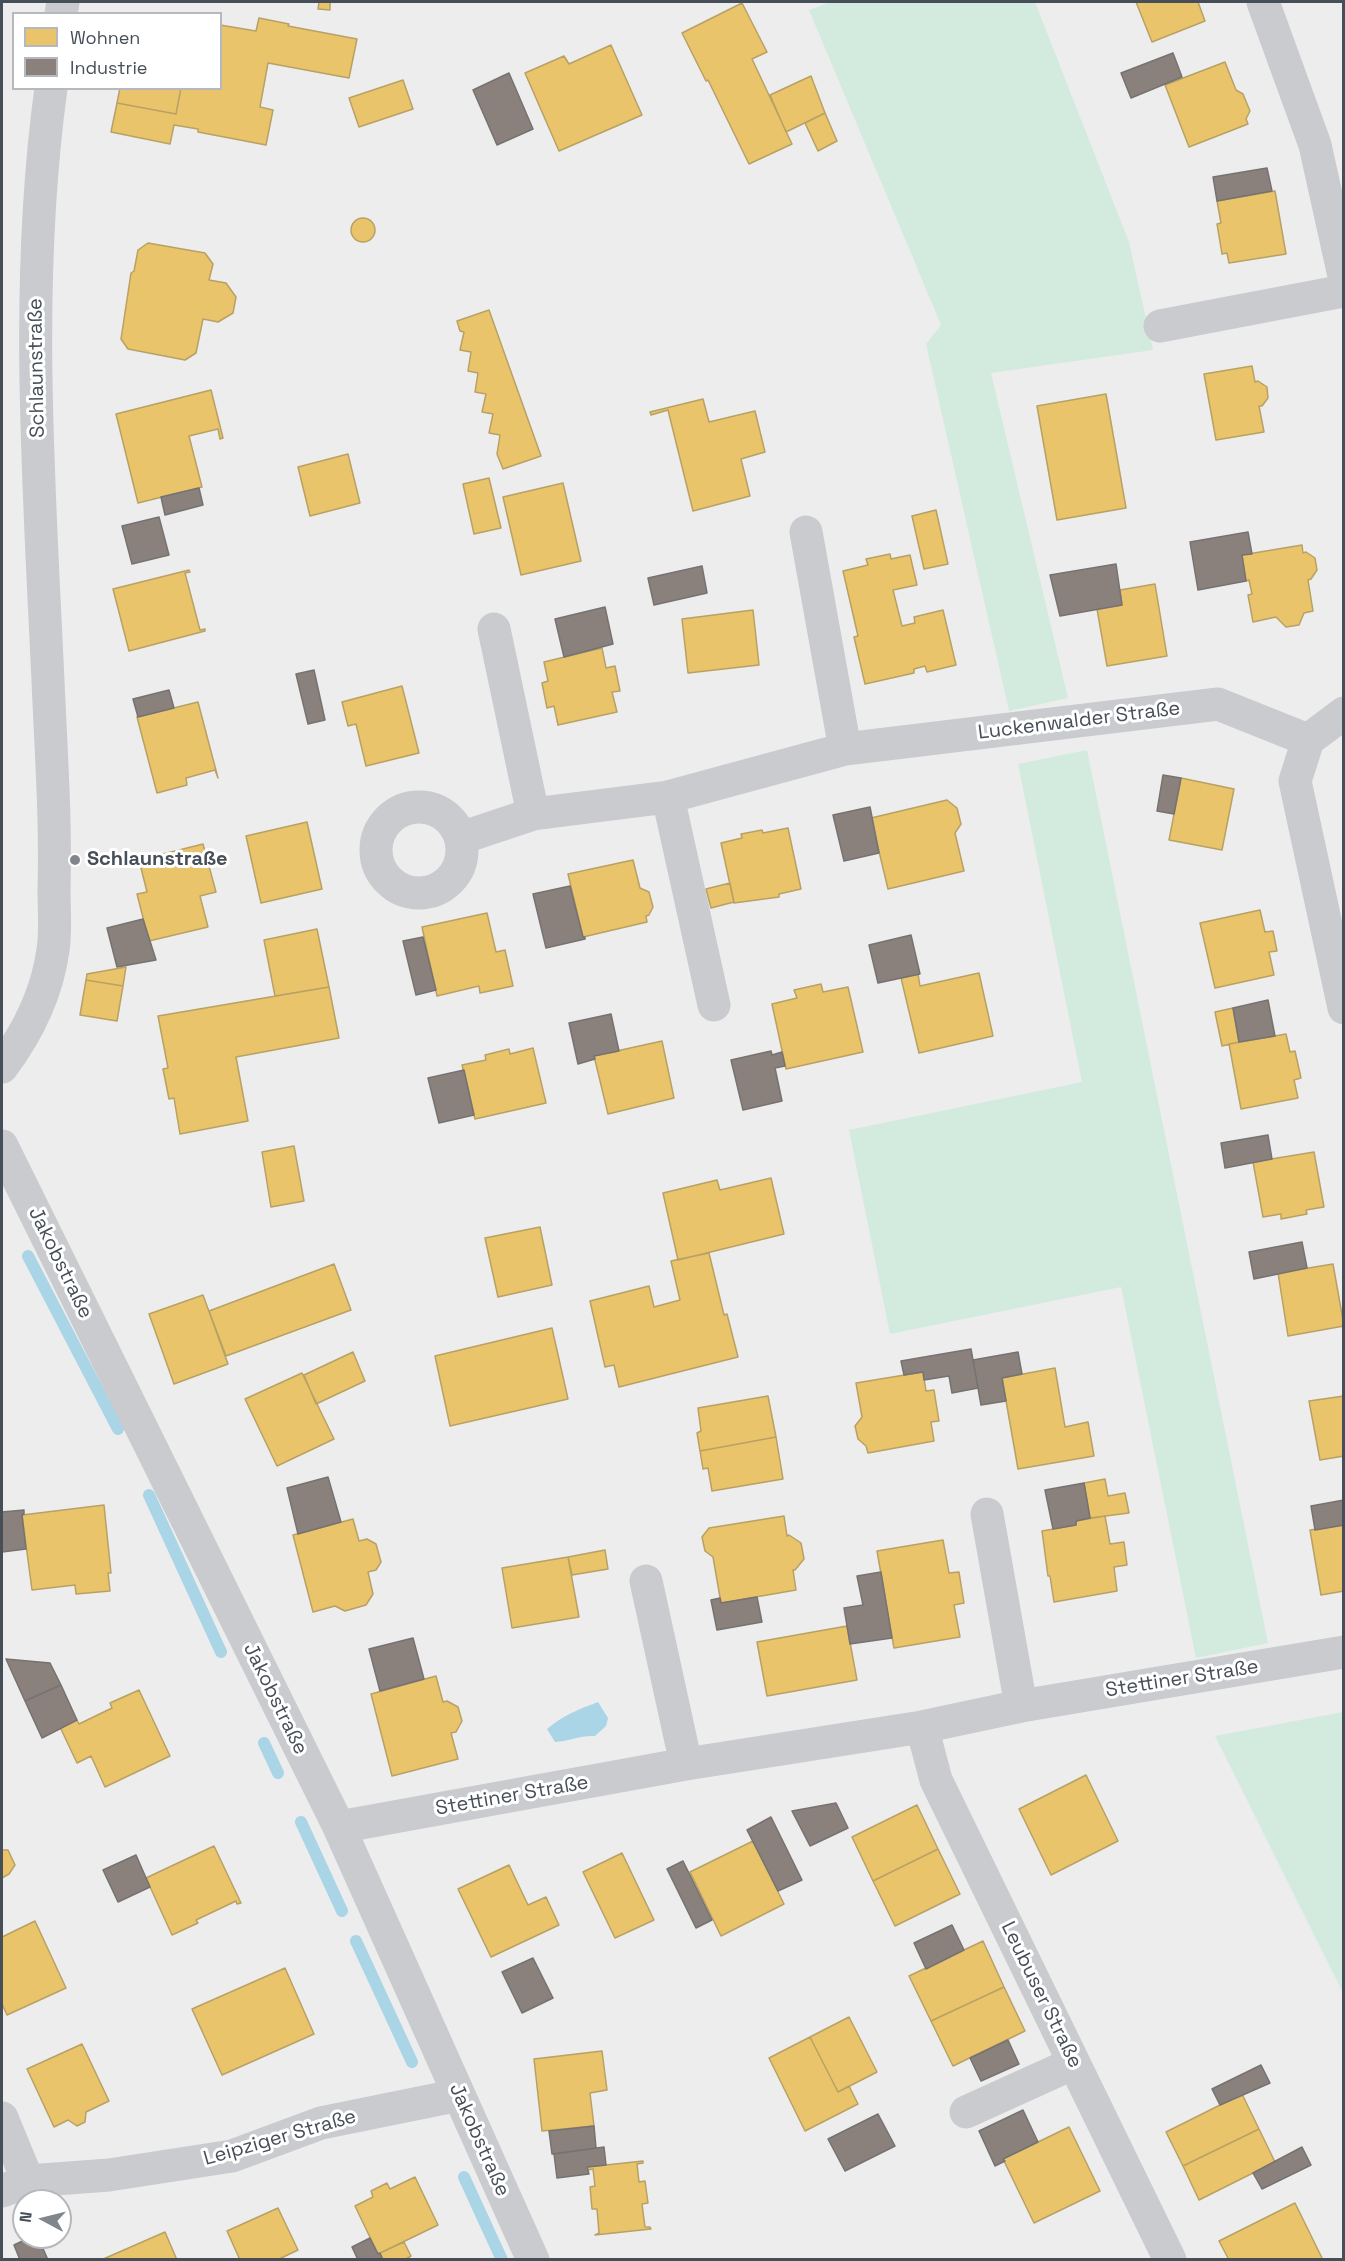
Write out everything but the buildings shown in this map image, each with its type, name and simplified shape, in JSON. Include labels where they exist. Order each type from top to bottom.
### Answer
[{"type":"street","points":[[1263,2],[1315,144],[1344,276]]},
{"type":"street","name":"Schlaunstraße","points":[[2,1067],[19,1044],[40,1004],[53,950],[56,846],[39,497],[35,285],[43,144],[51,90]]},
{"type":"street","points":[[1160,326],[1344,291]]},
{"type":"street","points":[[806,532],[845,749]]},
{"type":"street","points":[[494,629],[533,814]]},
{"type":"street","name":"Luckenwalder Straße","points":[[461,838],[533,814],[668,797],[845,749],[1218,704],[1308,740]]},
{"type":"street","points":[[1343,1006],[1295,780],[1308,740],[1344,713]]},
{"type":"street","points":[[668,797],[714,1005]]},
{"type":"street","name":"Jakobstraße","points":[[2,1146],[339,1827],[533,2259]]},
{"type":"street","points":[[987,1514],[1021,1706]]},
{"type":"street","points":[[646,1581],[686,1764]]},
{"type":"street","name":"Stettiner Straße","points":[[339,1827],[686,1764],[922,1727],[1021,1706],[1344,1652]]},
{"type":"street","name":"Leubuser Straße","points":[[922,1727],[936,1780],[1170,2259]]},
{"type":"street","points":[[966,2112],[1074,2063]]},
{"type":"street","name":"Leipziger Straße","points":[[2,2118],[15,2186],[109,2175],[231,2156],[321,2123],[459,2095]]},
{"type":"green space","points":[[830,2],[1035,2],[1129,242],[1153,350],[991,373],[1068,698],[1009,711],[926,344],[941,325],[809,10]]},
{"type":"green space","points":[[1087,750],[1268,1643],[1196,1658],[1121,1287],[890,1334],[849,1130],[1082,1082],[1018,764]]},
{"type":"green space","points":[[1344,1712],[1343,1993],[1215,1736]]},
{"type":"water","points":[[598,1702],[608,1718],[606,1726],[595,1736],[555,1742],[547,1729],[571,1713]]},
{"type":"waterway","points":[[28,1256],[118,1429]]},
{"type":"waterway","points":[[149,1495],[221,1652]]},
{"type":"waterway","points":[[264,1743],[278,1773]]},
{"type":"waterway","points":[[301,1822],[342,1911]]},
{"type":"waterway","points":[[356,1941],[412,2062]]},
{"type":"waterway","points":[[464,2177],[502,2260]]},
{"type":"place","name":"Schlaunstraße","points":[[75,860]]}]
